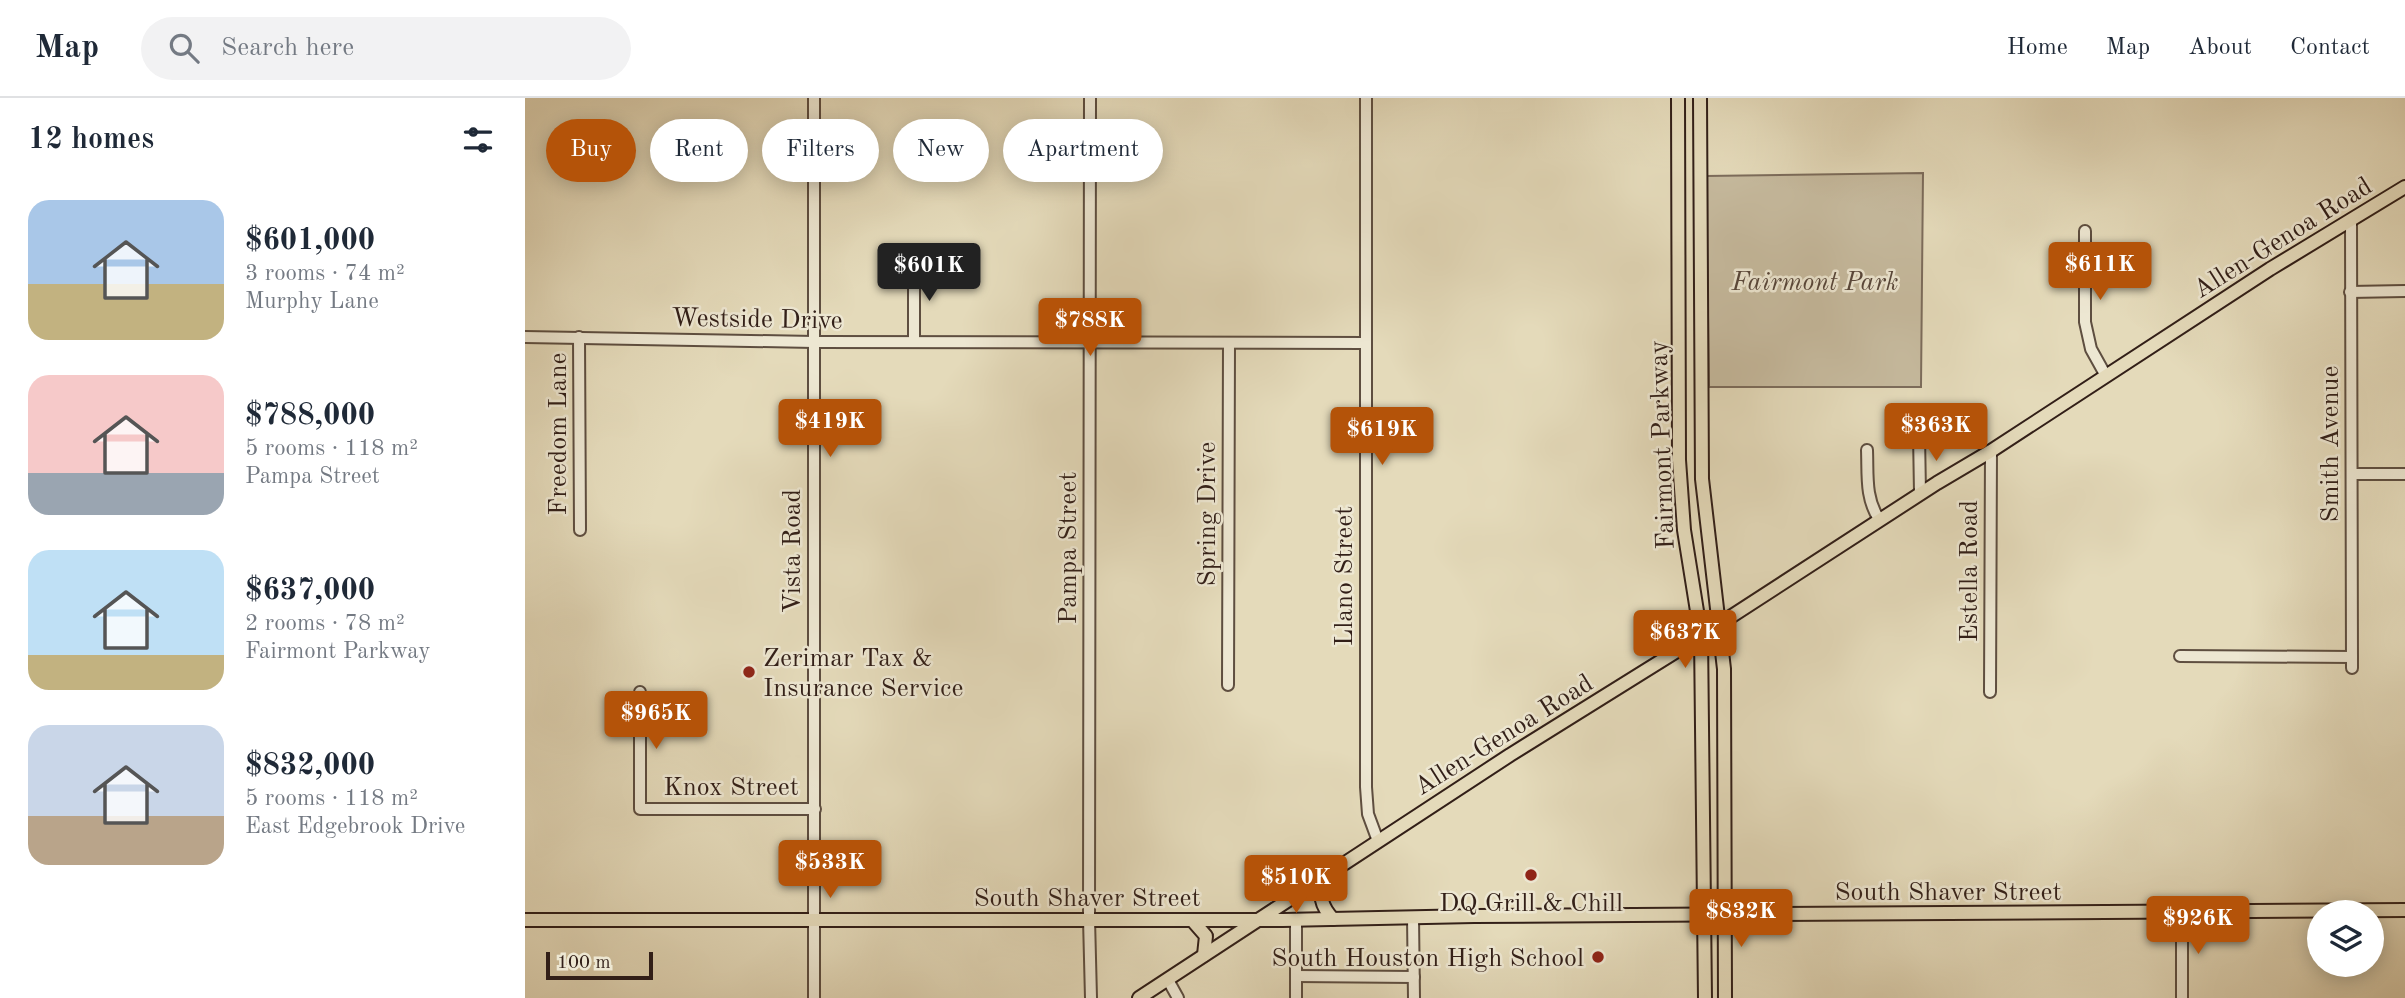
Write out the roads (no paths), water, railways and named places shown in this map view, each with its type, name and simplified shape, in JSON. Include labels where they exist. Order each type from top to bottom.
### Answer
[{"type":"main road","name":"Fairmont Parkway","points":[[1678,98],[1679,460],[1681,510],[1701,636],[1705,992]]},
{"type":"main road","name":"Fairmont Parkway","points":[[1700,98],[1702,480],[1724,670],[1723,998]]},
{"type":"main road","points":[[1678,163],[1700,163]]},
{"type":"main road","name":"Allen-Genoa Road","points":[[1139,998],[1879,519],[1991,451],[2270,269],[2405,187]]},
{"type":"main road","points":[[1679,289],[1701,289]]},
{"type":"main road","points":[[1681,510],[1693,520],[1706,520]]},
{"type":"main road","points":[[1702,748],[1725,747]]},
{"type":"main road","points":[[1323,878],[1320,901],[1333,919]]},
{"type":"main road","name":"South Shaver Street","points":[[525,920],[1192,920],[2405,910]]},
{"type":"main road","points":[[1192,920],[1206,936],[1204,955]]},
{"type":"main road","points":[[1705,992],[1713,988],[1723,998]]},
{"type":"street","name":"Vista Road","points":[[814,98],[814,998]]},
{"type":"street","name":"Pampa Street","points":[[1090,98],[1091,998]]},
{"type":"street","name":"Llano Street","points":[[1366,98],[1366,787],[1368,814],[1378,841]]},
{"type":"street","name":"Smith Avenue","points":[[2180,656],[2352,663],[2351,220]]},
{"type":"street","points":[[2085,231],[2086,329],[2091,349],[2106,376]]},
{"type":"street","points":[[913,342],[913,276],[921,258]]},
{"type":"street","points":[[2350,292],[2405,291]]},
{"type":"street","name":"Westside Drive","points":[[525,337],[814,342],[1366,343]]},
{"type":"street","name":"Freedom Lane","points":[[579,337],[580,530]]},
{"type":"street","name":"Spring Drive","points":[[1229,343],[1229,685]]},
{"type":"street","points":[[1919,434],[1920,493]]},
{"type":"street","points":[[1867,450],[1868,494],[1871,508],[1879,519]]},
{"type":"street","name":"Estella Road","points":[[1990,692],[1991,451]]},
{"type":"street","points":[[2352,474],[2405,474]]},
{"type":"street","name":"Knox Street","points":[[640,692],[640,809],[815,809]]},
{"type":"street","points":[[2182,913],[2182,998]]},
{"type":"street","points":[[1413,917],[1413,998]]},
{"type":"street","points":[[1296,919],[1296,998]]},
{"type":"street","points":[[1296,976],[1414,977]]},
{"type":"street","points":[[1168,980],[1178,998]]},
{"type":"place","name":"Zerimar Tax & Insurance Service","points":[[749,672]]},
{"type":"place","name":"DQ Grill & Chill","points":[[1531,875]]},
{"type":"place","name":"South Houston High School","points":[[1598,957]]},
{"type":"park label","name":"Fairmont Park","points":[[1815,281]]}]
